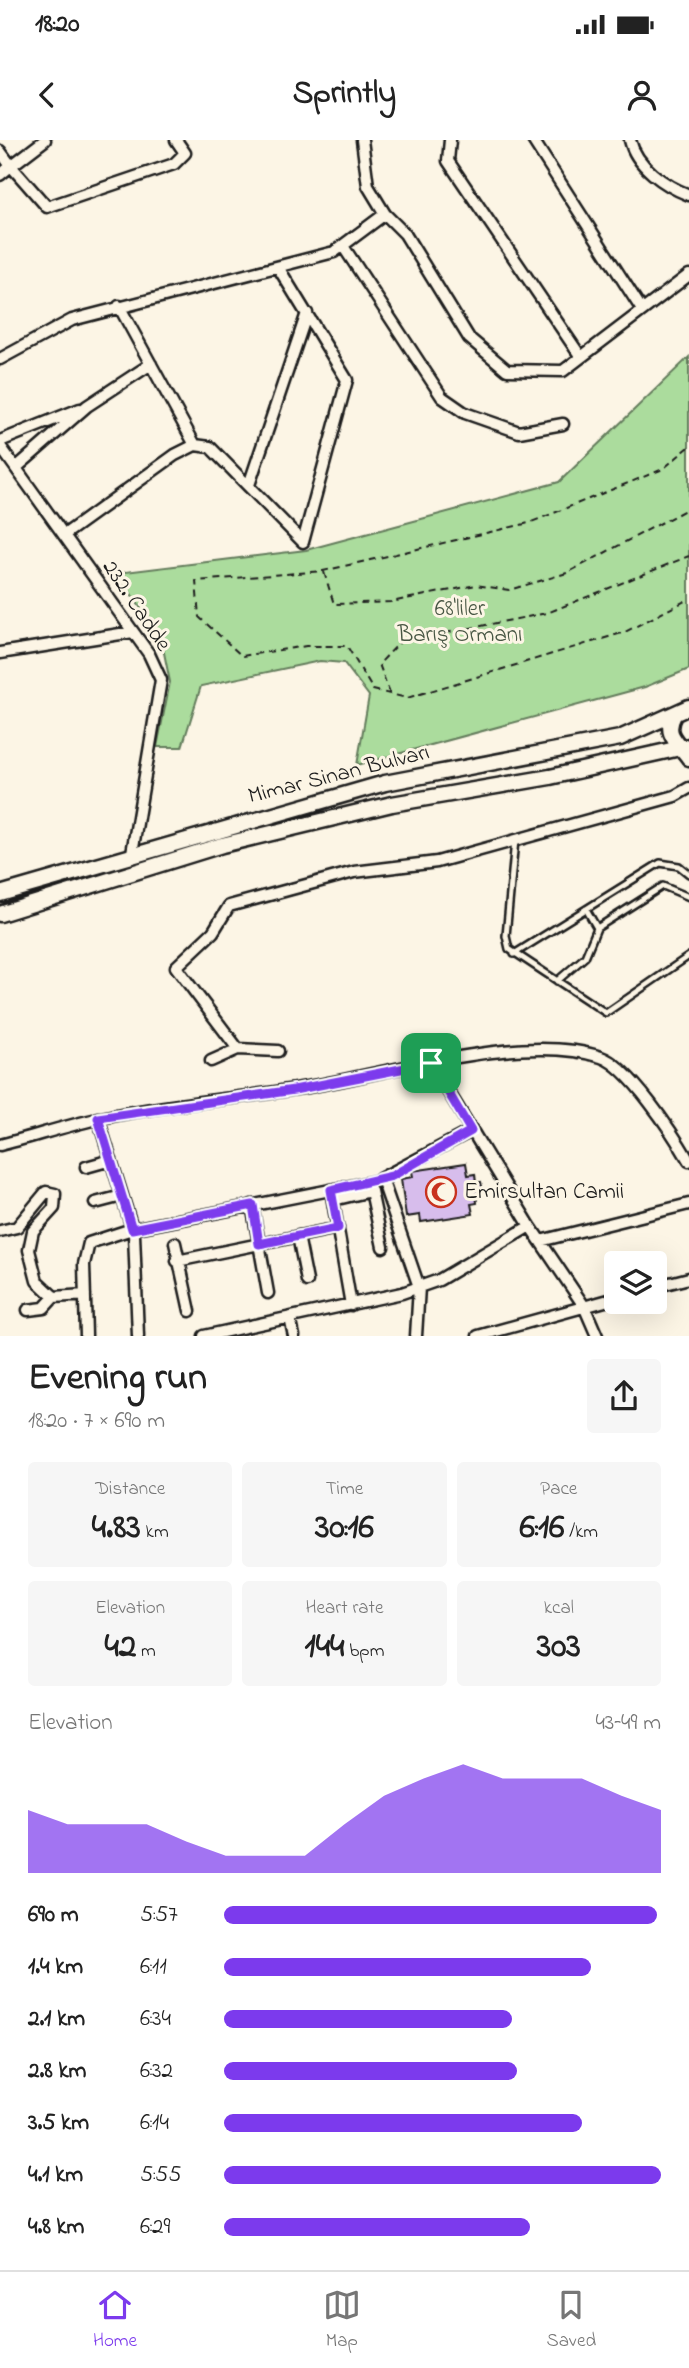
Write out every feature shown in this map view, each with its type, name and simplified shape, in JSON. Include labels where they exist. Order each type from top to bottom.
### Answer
[{"type":"main road","name":"Mimar Sinan Bulvarı","points":[[0,894],[132,853],[384,783],[620,737],[684,710]]},
{"type":"main road","points":[[684,710],[669,732],[687,751]]},
{"type":"main road","name":"Mimar Sinan Bulvarı","points":[[0,914],[222,845],[379,807],[687,751]]},
{"type":"street","points":[[0,174],[45,140]]},
{"type":"street","points":[[0,151],[47,207],[174,164],[185,153],[176,140]]},
{"type":"street","points":[[450,140],[448,161],[581,357]]},
{"type":"street","points":[[533,140],[642,310]]},
{"type":"street","points":[[630,140],[633,152],[647,169],[689,195]]},
{"type":"street","points":[[360,141],[368,186],[385,214],[405,234],[470,338],[507,370],[563,371],[689,275]]},
{"type":"street","points":[[0,359],[72,320],[334,253],[385,214]]},
{"type":"street","points":[[343,246],[442,397],[465,413],[519,432],[563,424]]},
{"type":"street","points":[[64,535],[176,455],[195,445],[210,447],[303,542],[348,380],[278,267]]},
{"type":"street","points":[[119,306],[195,445]]},
{"type":"street","points":[[249,485],[307,313]]},
{"type":"street","points":[[16,468],[87,406],[151,364]]},
{"type":"street","points":[[0,443],[87,406]]},
{"type":"street","name":"232. Cadde","points":[[0,443],[149,654],[161,680],[132,853]]},
{"type":"street","points":[[0,653],[133,632]]},
{"type":"street","points":[[238,1049],[176,967],[213,932],[229,906],[355,872],[437,862],[675,796],[689,788]]},
{"type":"street","points":[[211,1061],[238,1049],[278,1051]]},
{"type":"street","points":[[0,1145],[98,1118],[294,1090],[460,1056],[533,1049],[572,1050],[604,1057],[626,1076],[689,1161]]},
{"type":"street","points":[[431,1063],[530,1226],[584,1306],[597,1335]]},
{"type":"street","points":[[98,1118],[132,1229],[138,1335]]},
{"type":"street","points":[[332,1195],[382,1179],[471,1131]]},
{"type":"street","points":[[86,1167],[111,1160]]},
{"type":"street","points":[[382,1179],[419,1287],[416,1335]]},
{"type":"street","points":[[86,1335],[84,1264],[89,1243],[132,1229],[253,1205],[371,1191],[383,1247]]},
{"type":"street","points":[[0,1231],[18,1227],[46,1192],[55,1194],[54,1208],[33,1231],[29,1250],[37,1281],[54,1297],[85,1296]]},
{"type":"street","points":[[332,1195],[351,1305]]},
{"type":"street","points":[[95,1203],[122,1196]]},
{"type":"street","points":[[540,1241],[689,1204]]},
{"type":"street","points":[[253,1205],[268,1293]]},
{"type":"street","points":[[379,1221],[395,1219]]},
{"type":"street","points":[[204,1335],[238,1332],[419,1287],[439,1280],[530,1226]]},
{"type":"street","points":[[177,1261],[338,1228]]},
{"type":"street","points":[[298,1236],[307,1281]]},
{"type":"street","points":[[175,1243],[190,1311]]},
{"type":"street","points":[[667,1284],[689,1278]]},
{"type":"street","points":[[27,1310],[44,1308],[54,1297]]},
{"type":"street","points":[[478,1335],[604,1301]]},
{"type":"street","points":[[290,1318],[294,1335]]},
{"type":"lane","points":[[515,840],[506,936],[514,954],[606,1013],[689,956]]},
{"type":"lane","points":[[514,954],[660,863],[679,866],[689,874]]},
{"type":"lane","points":[[557,981],[585,957],[597,928],[663,886],[689,897]]},
{"type":"lane","points":[[586,909],[597,928]]},
{"type":"path","points":[[689,447],[663,468],[529,523],[323,571],[196,581],[199,617],[242,656],[306,646],[347,646],[373,690],[407,698],[625,632],[689,598]]},
{"type":"path","points":[[323,571],[334,604],[391,602],[476,586],[509,590],[568,573],[689,508]]},
{"type":"path","points":[[390,694],[379,664],[400,642],[547,613],[689,556]]},
{"type":"green space","name":"68'liler Barış Ormanı","points":[[689,357],[689,669],[645,687],[357,765],[369,696],[344,663],[320,661],[201,686],[182,747],[157,747],[170,682],[161,638],[117,573],[306,550],[559,482]]},
{"type":"building","name":"Emirsultan Camii","points":[[466,1163],[468,1175],[475,1174],[476,1183],[481,1182],[483,1192],[476,1193],[477,1203],[471,1204],[473,1214],[421,1222],[420,1215],[406,1217],[401,1179],[413,1177],[412,1171]]},
{"type":"place","name":"Emirsultan Camii","points":[[441,1192]]},
{"type":"route","points":[[431,1063],[471,1131],[392,1176],[331,1190],[338,1228],[259,1244],[253,1205],[132,1229],[98,1118],[294,1090],[431,1063]]}]
